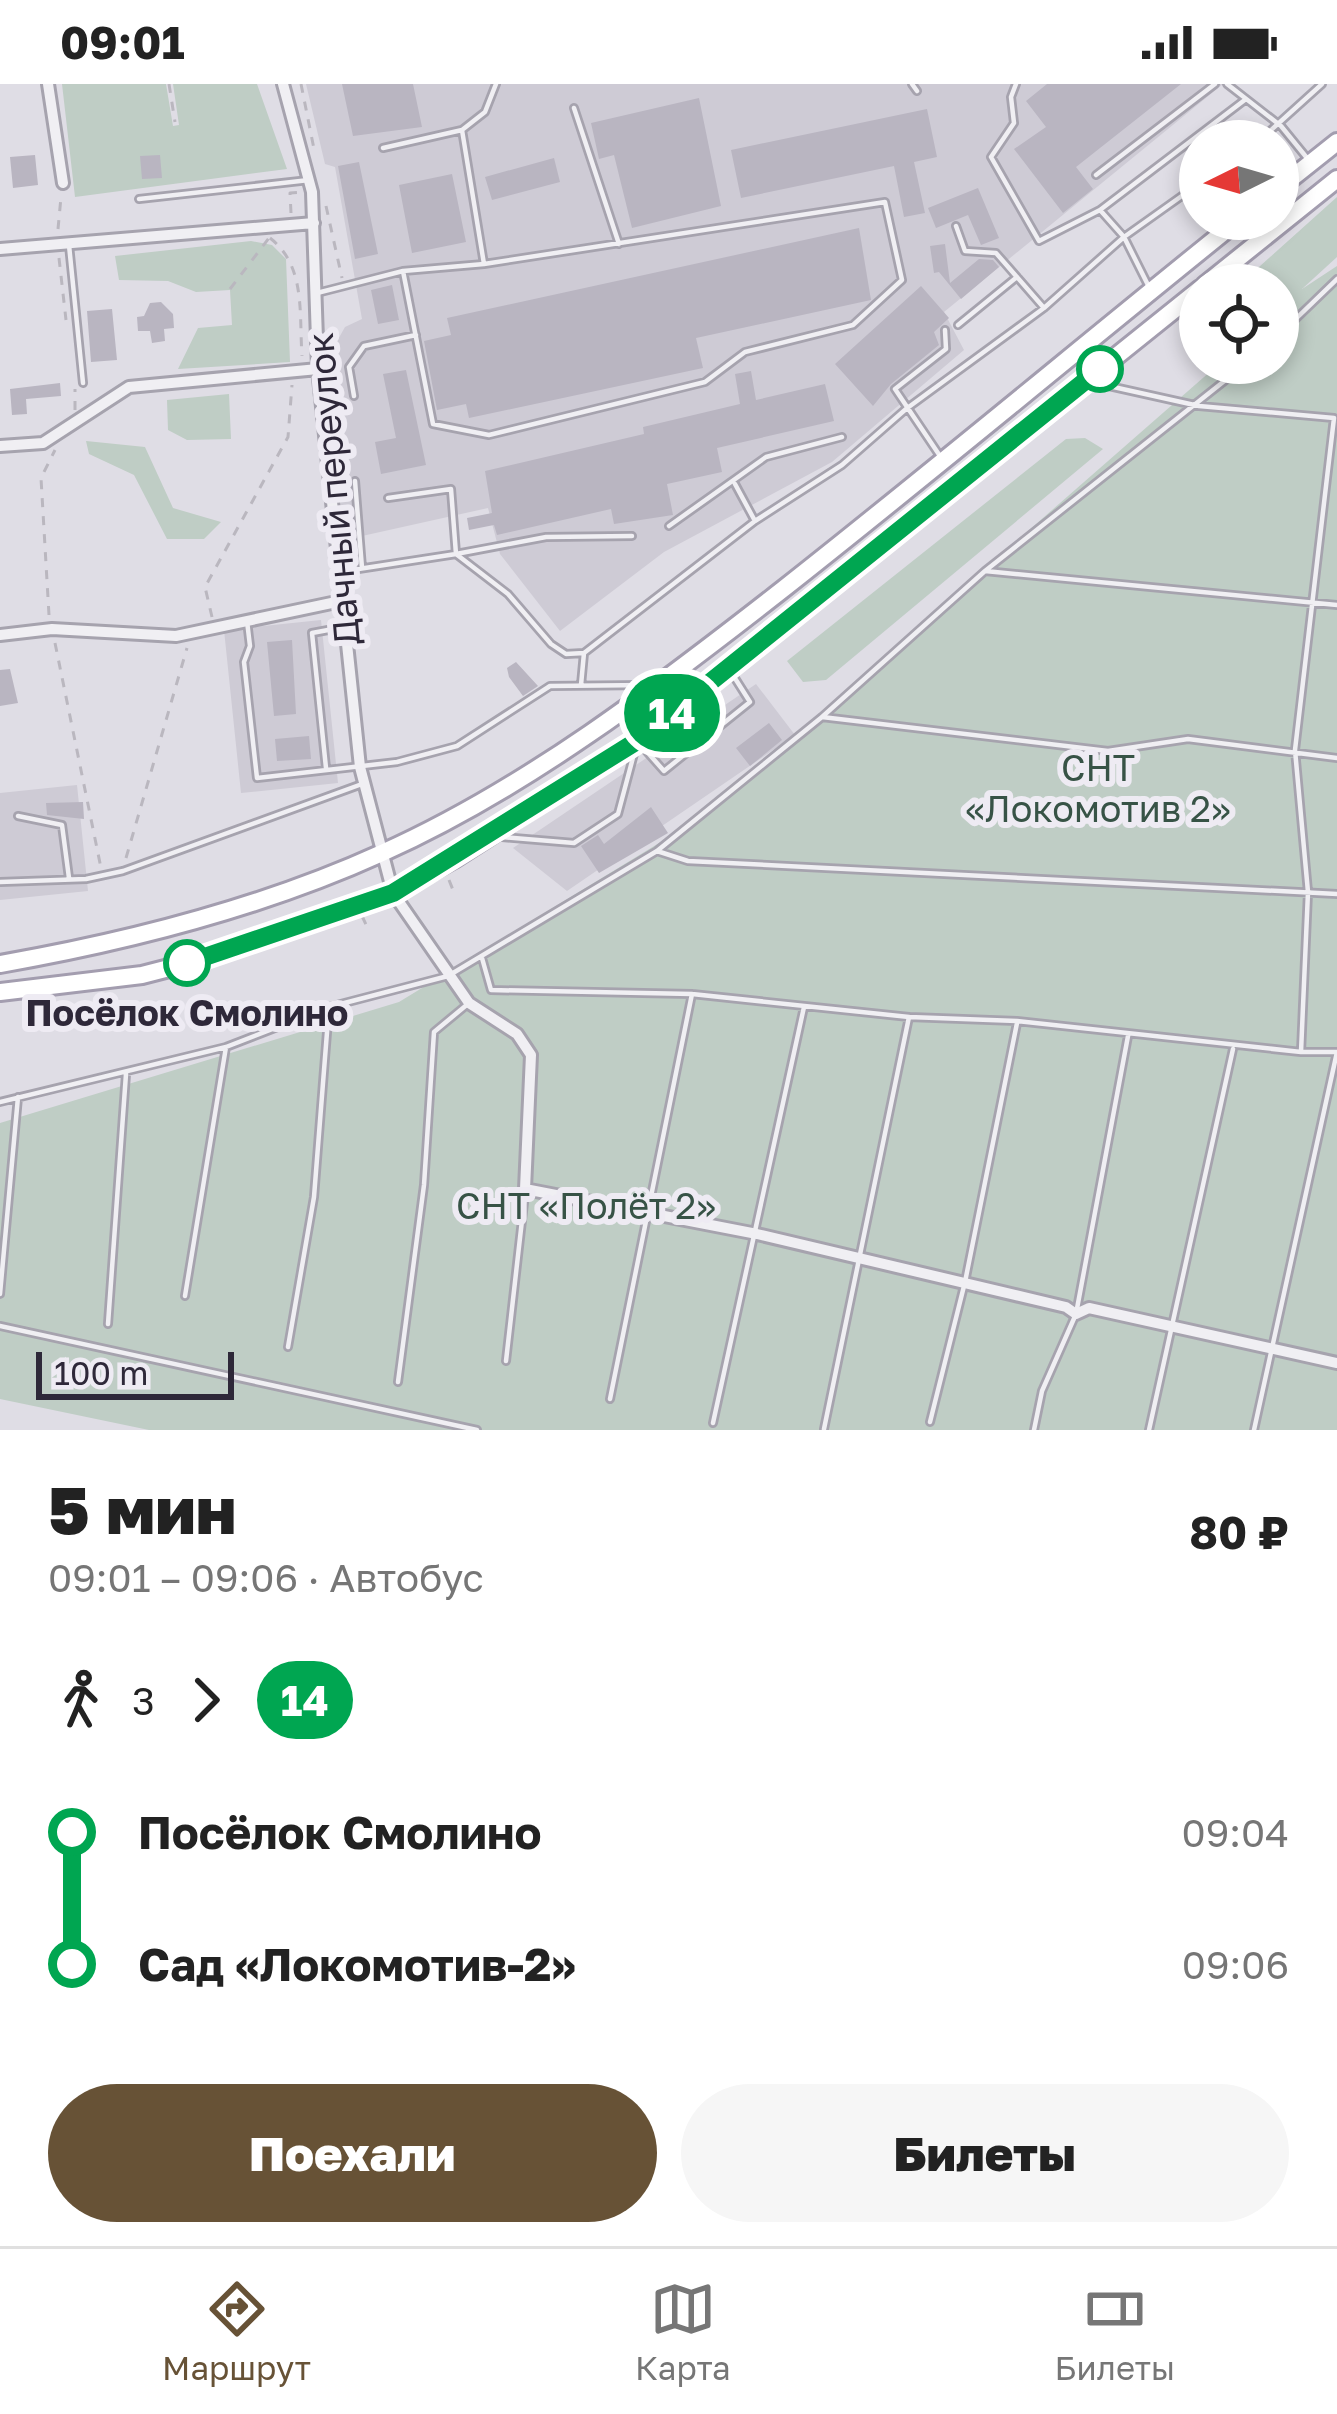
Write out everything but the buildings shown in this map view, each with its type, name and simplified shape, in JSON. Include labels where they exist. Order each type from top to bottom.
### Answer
[{"type":"main road","points":[[1299,172],[1337,142]]},
{"type":"main road","points":[[1231,264],[1337,179]]},
{"type":"main road","points":[[0,964],[183,925],[382,853],[454,817],[660,685],[944,463],[1214,240]]},
{"type":"main road","points":[[0,992],[142,975],[393,893],[637,741],[1179,305]]},
{"type":"street","points":[[48,84],[62,194]]},
{"type":"street","name":"Дачный переулок","points":[[283,84],[310,186],[318,369],[360,767],[393,893],[469,1003],[518,1034],[531,1055],[525,1189]]},
{"type":"street","points":[[0,249],[314,223]]},
{"type":"street","points":[[0,446],[43,442],[129,387],[318,369]]},
{"type":"street","points":[[0,635],[52,629],[134,637],[191,634],[341,601]]},
{"type":"street","points":[[525,1189],[757,1234],[965,1282],[1076,1314],[1089,1308],[1337,1363]]},
{"type":"lane","points":[[383,148],[462,130],[485,112],[496,84]]},
{"type":"lane","points":[[1016,84],[1011,97],[1014,123],[992,157],[1039,241],[1100,210],[1246,99]]},
{"type":"lane","points":[[1096,176],[1215,84]]},
{"type":"lane","points":[[1227,84],[1273,120]]},
{"type":"lane","points":[[1287,120],[1322,84]]},
{"type":"lane","points":[[574,107],[619,244]]},
{"type":"lane","points":[[462,130],[484,264]]},
{"type":"lane","points":[[1299,148],[1311,162]]},
{"type":"lane","points":[[139,199],[310,186]]},
{"type":"lane","points":[[388,498],[451,489],[456,554],[508,595],[550,644],[566,654],[584,653],[755,521],[842,465],[906,409],[1044,308],[1124,237],[1179,198]]},
{"type":"lane","points":[[317,293],[403,271],[484,264],[885,202],[902,280],[854,326],[745,352],[705,382],[489,435],[434,424],[403,271]]},
{"type":"lane","points":[[1100,210],[1124,237],[1151,291]]},
{"type":"lane","points":[[956,226],[965,250],[996,253],[1044,308]]},
{"type":"lane","points":[[65,247],[83,382]]},
{"type":"lane","points":[[958,325],[1017,277]]},
{"type":"lane","points":[[1299,315],[1337,279]]},
{"type":"lane","points":[[944,463],[896,389],[946,350],[945,330]]},
{"type":"lane","points":[[354,396],[349,367],[364,346],[416,335]]},
{"type":"lane","points":[[1085,381],[1199,406],[1336,418],[1295,750],[1307,892],[1301,1052]]},
{"type":"lane","points":[[0,1102],[226,1047],[329,1007],[448,976],[481,957],[657,851],[822,717],[985,572],[1224,384]]},
{"type":"lane","points":[[670,526],[766,457],[842,437]]},
{"type":"lane","points":[[355,482],[362,568]]},
{"type":"lane","points":[[734,482],[755,521]]},
{"type":"lane","points":[[338,572],[546,536],[632,536]]},
{"type":"lane","points":[[985,572],[1337,604]]},
{"type":"lane","points":[[247,620],[250,646],[244,662],[257,778],[360,767],[458,746],[550,686],[660,685]]},
{"type":"lane","points":[[326,770],[312,633],[344,627]]},
{"type":"lane","points":[[581,686],[584,653]]},
{"type":"lane","points":[[637,741],[664,771],[750,702],[728,668]]},
{"type":"lane","points":[[822,717],[1108,751],[1188,739],[1337,758]]},
{"type":"lane","points":[[490,836],[574,843],[604,824],[618,814],[637,741]]},
{"type":"lane","points":[[0,882],[122,871],[364,783]]},
{"type":"lane","points":[[18,816],[62,825],[69,878]]},
{"type":"lane","points":[[657,851],[688,861],[1337,893]]},
{"type":"lane","points":[[481,957],[490,990],[692,994],[909,1017],[1017,1021],[1233,1047],[1337,1052],[1254,1430]]},
{"type":"lane","points":[[610,1399],[692,994]]},
{"type":"lane","points":[[398,1382],[424,1185],[434,1032],[469,1003]]},
{"type":"lane","points":[[712,1423],[805,1006]]},
{"type":"lane","points":[[288,1347],[314,1196],[329,1007]]},
{"type":"lane","points":[[824,1429],[909,1017]]},
{"type":"lane","points":[[929,1422],[965,1282],[1017,1021]]},
{"type":"lane","points":[[1034,1430],[1042,1390],[1076,1314],[1127,1036]]},
{"type":"lane","points":[[185,1296],[226,1047]]},
{"type":"lane","points":[[1149,1430],[1233,1047]]},
{"type":"lane","points":[[108,1324],[126,1074]]},
{"type":"lane","points":[[0,1294],[18,1097]]},
{"type":"lane","points":[[506,1361],[525,1189]]},
{"type":"lane","points":[[0,1326],[477,1430]]},
{"type":"path","points":[[170,84],[175,122]]},
{"type":"path","points":[[230,289],[270,237],[288,225],[290,193],[310,186]]},
{"type":"path","points":[[62,194],[65,247],[58,252],[68,337]]},
{"type":"path","points":[[215,630],[205,587],[288,437],[298,370],[296,271],[291,255],[262,236]]},
{"type":"path","points":[[74,379],[72,426],[41,478],[43,572],[103,876]]},
{"type":"path","points":[[122,871],[191,634]]},
{"type":"shaded area","points":[[306,84],[1223,84],[944,312],[964,350],[832,462],[664,552],[560,631],[500,554],[488,508],[344,540],[326,361],[345,327],[362,319],[335,167],[325,164]]},
{"type":"shaded area","points":[[321,620],[338,783],[241,793],[224,630]]},
{"type":"shaded area","points":[[756,684],[795,735],[567,891],[513,848]]},
{"type":"shaded area","points":[[77,785],[88,891],[0,900],[0,793]]},
{"type":"green space","points":[[62,84],[166,84],[173,126],[179,125],[173,84],[257,84],[287,169],[75,197]]},
{"type":"green space","name":"СНТ «Полёт 2»","points":[[1337,197],[1337,257],[1302,289],[1337,266],[1337,1430],[149,1430],[0,1399],[0,1123],[399,1002],[664,840],[795,735],[1196,384],[1299,384],[1299,264],[1262,264],[1289,240],[1299,240],[1299,231]]},
{"type":"green space","points":[[251,241],[272,245],[286,259],[290,362],[178,369],[198,328],[232,325],[230,290],[196,292],[168,281],[119,280],[115,256]]},
{"type":"green space","points":[[229,394],[231,439],[187,440],[168,430],[167,400]]},
{"type":"green space","points":[[1085,438],[1103,449],[826,680],[803,682],[787,661],[1066,439]]},
{"type":"green space","points":[[86,441],[145,447],[173,508],[221,522],[204,539],[167,539],[134,475],[89,454]]},
{"type":"bus line","name":"14","points":[[187,963],[393,893],[637,741],[1100,369]]},
{"type":"place","name":"Посёлок Смолино","points":[[187,963]]},
{"type":"park label","name":"СНТ «Локомотив 2»","points":[[1098,788]]}]
